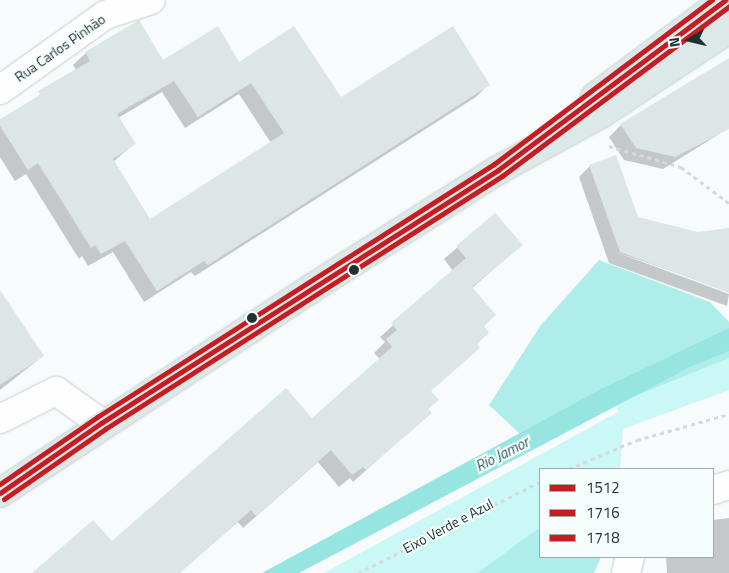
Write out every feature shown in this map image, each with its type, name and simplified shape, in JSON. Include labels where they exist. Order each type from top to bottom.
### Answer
[{"type":"main road","points":[[498,170],[725,0]]},
{"type":"main road","points":[[0,493],[101,423],[498,170],[602,113],[729,29]]},
{"type":"street","name":"Rua Carlos Pinhão","points":[[0,90],[104,15],[150,0]]},
{"type":"street","points":[[0,418],[56,391],[101,423]]},
{"type":"street","points":[[714,490],[729,485]]},
{"type":"street","points":[[626,573],[630,558]]},
{"type":"path","points":[[605,145],[681,167],[729,203]]},
{"type":"path","points":[[571,468],[637,440],[729,414]]},
{"type":"path","name":"Eixo Verde e Azul","points":[[358,573],[539,482]]},
{"type":"shaded area","points":[[599,260],[710,302],[729,322],[729,358],[616,404],[533,446],[489,405],[541,325]]},
{"type":"shaded area","points":[[729,358],[729,390],[623,429],[620,468],[539,468],[539,528],[477,573],[324,573],[618,412],[616,404]]},
{"type":"shaded area","points":[[539,528],[539,558],[601,558],[594,573],[477,573]]},
{"type":"water","name":"Rio Jamor","points":[[729,328],[729,351],[690,367],[299,573],[262,573],[601,389]]},
{"type":"building","points":[[139,20],[163,60],[218,26],[239,62],[294,26],[341,97],[453,26],[490,85],[208,265],[204,261],[157,291],[125,241],[101,254],[95,245],[91,248],[38,163],[28,170],[0,126],[0,119],[40,95],[38,91],[90,61],[85,52]],"holes":[[[174,81],[198,117],[251,83],[284,133],[150,219],[113,159],[136,144],[117,114]]]},
{"type":"building","points":[[729,58],[729,129],[675,157],[636,148],[620,124]]},
{"type":"building","points":[[616,155],[638,217],[698,232],[729,228],[729,293],[620,252],[589,165]]},
{"type":"building","points":[[495,213],[523,245],[472,287],[496,315],[484,326],[489,333],[477,344],[480,348],[431,391],[439,400],[428,409],[432,413],[366,470],[363,467],[352,475],[331,450],[256,516],[251,510],[180,573],[32,573],[93,520],[112,541],[286,388],[312,418],[392,347],[386,339],[397,330],[391,323],[466,258],[456,246]]},
{"type":"building","points":[[0,290],[44,356],[0,385]]},
{"type":"transit line","name":"1718","points":[[0,484],[97,417],[494,164],[712,0]]},
{"type":"transit line","name":"1512","points":[[0,493],[101,423],[498,170],[725,0]]},
{"type":"transit line","name":"1716","points":[[4,499],[105,429],[502,176],[729,6]]}]
